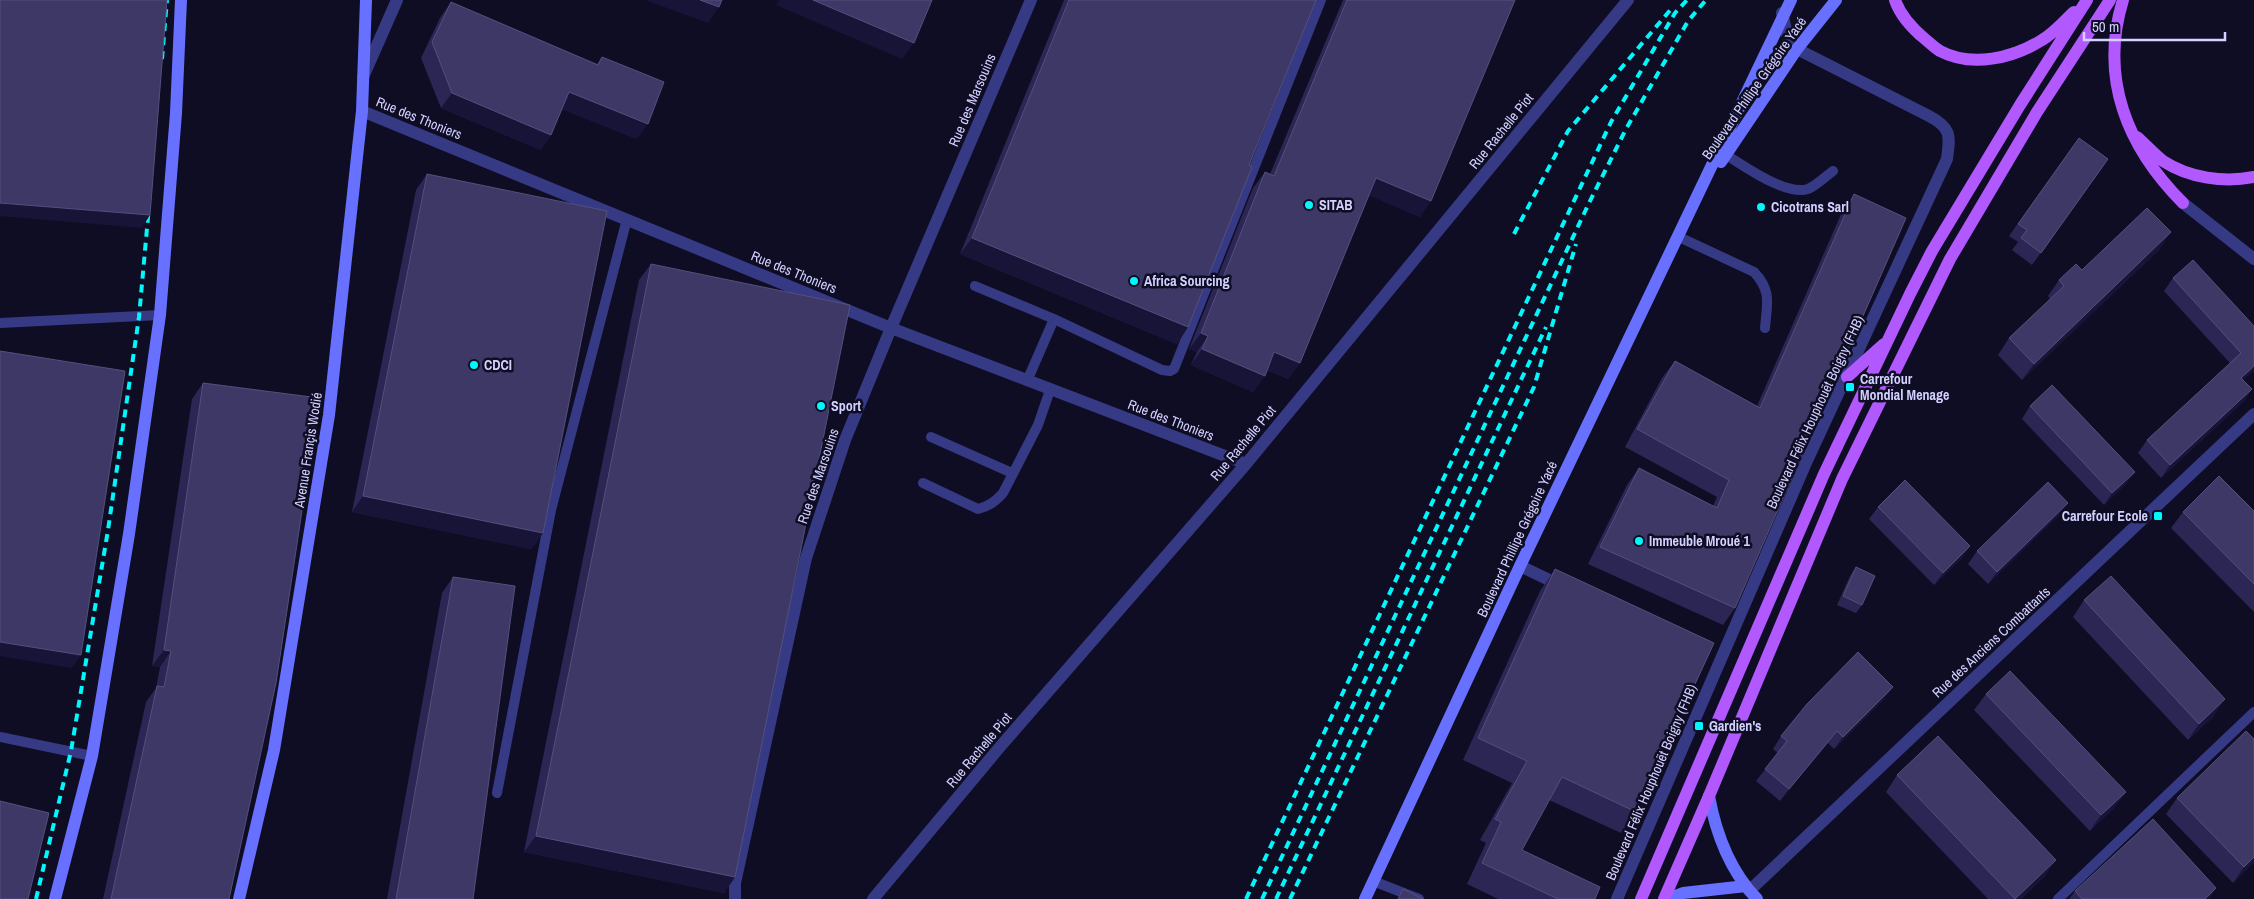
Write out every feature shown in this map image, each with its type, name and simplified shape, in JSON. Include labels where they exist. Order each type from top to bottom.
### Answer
[{"type":"main road","points":[[1895,0],[1904,17],[1920,35],[1940,51],[1968,60],[1991,59],[2020,52],[2044,40],[2087,0]]},
{"type":"main road","points":[[1641,899],[1824,474],[1932,252],[2020,105],[2087,0]]},
{"type":"main road","points":[[1665,899],[1842,479],[1950,259],[2037,112],[2110,0]]},
{"type":"main road","points":[[2123,0],[2116,24],[2114,64],[2116,84],[2129,129],[2160,181],[2182,203]]},
{"type":"main road","points":[[2129,129],[2162,160],[2189,174],[2240,180],[2254,177]]},
{"type":"main road","points":[[1847,377],[1888,341]]},
{"type":"street","points":[[55,899],[92,756],[129,534],[160,315],[176,113],[181,0]]},
{"type":"street","name":"Avenue Françis Wodié","points":[[240,899],[274,750],[329,415],[362,111],[366,0]]},
{"type":"street","points":[[363,77],[397,0]]},
{"type":"street","name":"Rue des Marsouins","points":[[735,899],[735,883],[806,558],[845,440],[1031,0]]},
{"type":"street","name":"Rue Rachelle Piot","points":[[873,899],[999,748],[1246,464],[1628,0]]},
{"type":"street","name":"Boulevard Phillipe Grégoire Yacé","points":[[1365,899],[1520,566],[1700,194],[1782,13],[1790,0]]},
{"type":"street","name":"Boulevard Phillipe Grégoire Yacé","points":[[1700,194],[1797,49],[1836,0]]},
{"type":"street","points":[[1782,13],[1787,34],[1797,49]]},
{"type":"street","name":"Boulevard Félix Houphouët Boigny (FHB)","points":[[1617,899],[1714,660],[1947,159],[1950,137],[1938,120],[1797,49]]},
{"type":"street","name":"Rue des Thoniers","points":[[362,111],[891,328],[1246,464]]},
{"type":"street","points":[[2182,203],[2254,259]]},
{"type":"street","name":"Rue des Anciens Combattants","points":[[1751,892],[2254,414]]},
{"type":"street","points":[[1520,566],[1572,591]]},
{"type":"street","points":[[1709,796],[1714,823],[1723,847],[1751,892]]},
{"type":"street","points":[[1665,899],[1683,893],[1751,892]]},
{"type":"lane","points":[[975,286],[1054,319],[1162,370],[1170,371],[1174,369],[1321,0]]},
{"type":"lane","points":[[1726,155],[1780,186],[1799,189],[1808,189],[1833,171]]},
{"type":"lane","points":[[497,793],[552,510],[627,219]]},
{"type":"lane","points":[[1679,236],[1754,272],[1762,280],[1768,294],[1765,328]]},
{"type":"lane","points":[[0,323],[160,315]]},
{"type":"lane","points":[[1027,381],[1054,319]]},
{"type":"lane","points":[[923,483],[978,508],[987,507],[996,501],[1003,494],[1038,425],[1050,390]]},
{"type":"lane","points":[[931,437],[1012,473]]},
{"type":"lane","points":[[2058,899],[2254,712]]},
{"type":"lane","points":[[0,737],[92,756]]},
{"type":"lane","points":[[1373,881],[1419,899]]},
{"type":"building","points":[[0,0],[167,0],[150,215],[0,203]]},
{"type":"building","points":[[700,0],[722,0],[719,7]]},
{"type":"building","points":[[813,0],[932,0],[914,43]]},
{"type":"building","points":[[1069,0],[1316,0],[1249,165],[1252,167],[1188,327],[972,238]]},
{"type":"building","name":"SITAB","points":[[1347,0],[1515,0],[1431,201],[1376,178],[1300,363],[1274,352],[1265,376],[1202,349],[1208,336],[1201,333],[1265,172],[1274,176]]},
{"type":"building","points":[[451,2],[598,65],[602,57],[664,82],[648,124],[569,92],[551,135],[452,93],[432,42]]},
{"type":"building","points":[[2079,138],[2108,159],[2041,253],[2021,238],[2027,230],[2018,224]]},
{"type":"building","points":[[427,174],[607,211],[543,533],[363,496]]},
{"type":"building","points":[[1854,194],[1906,218],[1735,608],[1600,547],[1639,468],[1717,508],[1729,480],[1637,429],[1675,361],[1760,408]]},
{"type":"building","points":[[2147,208],[2171,232],[2034,364],[2009,338],[2064,286],[2059,280],[2076,264],[2082,270]]},
{"type":"building","points":[[2193,260],[2254,326],[2254,366],[2241,378],[2252,389],[2170,465],[2147,440],[2241,353],[2173,278]]},
{"type":"building","points":[[651,264],[850,305],[735,877],[536,836]]},
{"type":"building","points":[[0,351],[125,371],[81,655],[0,642]]},
{"type":"building","points":[[203,383],[319,398],[276,683],[229,899],[111,899],[157,686],[164,687],[171,651],[164,650]]},
{"type":"building","points":[[2052,385],[2135,472],[2112,493],[2030,406]]},
{"type":"building","points":[[2219,476],[2254,511],[2254,584],[2183,512]]},
{"type":"building","points":[[1905,480],[1970,546],[1943,573],[1878,507]]},
{"type":"building","points":[[2048,482],[2068,503],[1997,572],[1977,551]]},
{"type":"building","points":[[1856,567],[1875,576],[1862,605],[1843,596]]},
{"type":"building","points":[[1555,569],[1714,643],[1636,812],[1562,777],[1522,850],[1600,887],[1595,899],[1558,899],[1482,863],[1501,822],[1495,819],[1527,761],[1478,738]]},
{"type":"building","points":[[2111,576],[2225,699],[2199,724],[2084,600]]},
{"type":"building","points":[[453,577],[515,586],[473,899],[396,899]]},
{"type":"building","points":[[1858,652],[1893,687],[1843,737],[1837,731],[1789,789],[1765,769],[1787,741],[1781,736],[1807,704]]},
{"type":"building","points":[[2010,671],[2126,792],[2101,815],[1986,694]]},
{"type":"building","points":[[2246,731],[2254,739],[2254,857],[2244,867],[2177,798]]},
{"type":"building","points":[[1938,736],[2056,860],[2015,899],[1897,775]]},
{"type":"building","points":[[0,801],[49,813],[28,899],[0,899]]},
{"type":"building","points":[[2153,819],[2216,888],[2205,899],[2082,899],[2075,891]]},
{"type":"building","points":[[1403,889],[1423,899],[1398,899]]},
{"type":"railway","points":[[162,59],[167,0]]},
{"type":"railway","points":[[1246,899],[1611,122],[1675,13],[1687,0]]},
{"type":"railway","points":[[1262,899],[1589,203],[1626,129],[1688,21],[1706,0]]},
{"type":"railway","points":[[1514,234],[1568,131],[1672,8]]},
{"type":"railway","points":[[36,899],[71,751],[108,530],[139,317],[149,206]]},
{"type":"railway","points":[[1290,899],[1534,387],[1576,244]]},
{"type":"railway","points":[[1276,899],[1546,327]]},
{"type":"place","name":"SITAB","points":[[1309,205]]},
{"type":"place","name":"Cicotrans Sarl","points":[[1761,207]]},
{"type":"place","name":"Africa Sourcing","points":[[1134,281]]},
{"type":"place","name":"CDCI","points":[[474,365]]},
{"type":"place","name":"Carrefour Mondial Menage","points":[[1850,387]]},
{"type":"place","name":"Sport","points":[[821,406]]},
{"type":"place","name":"Carrefour Ecole","points":[[2158,516]]},
{"type":"place","name":"Immeuble Mroué 1","points":[[1639,541]]},
{"type":"place","name":"Gardien's","points":[[1699,726]]}]
